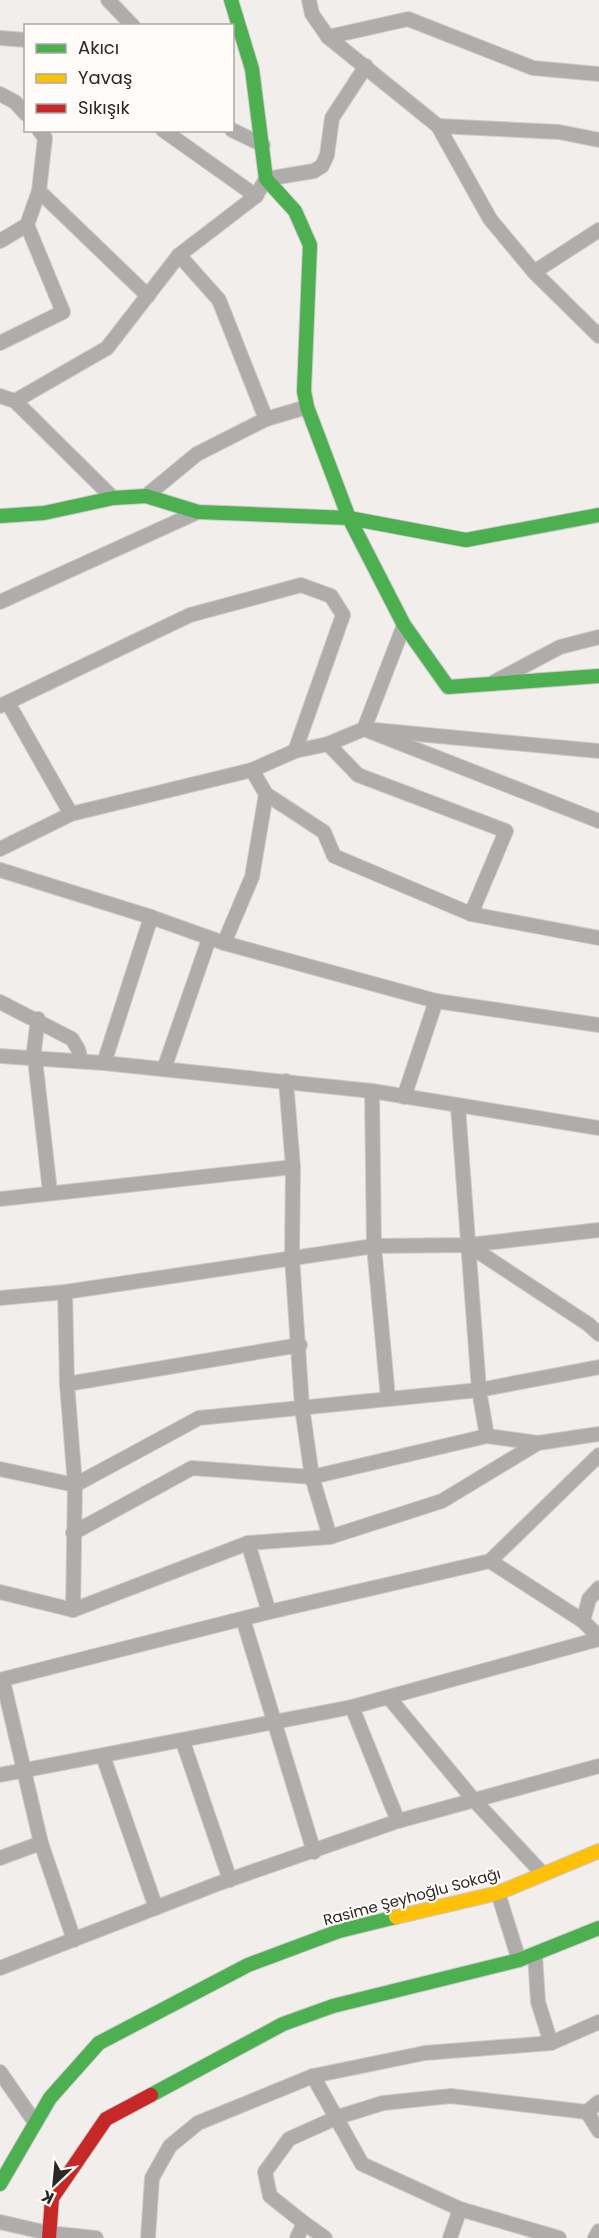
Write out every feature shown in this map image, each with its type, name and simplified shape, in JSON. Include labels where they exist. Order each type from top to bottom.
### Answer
[{"type":"street","points":[[108,0],[131,24]]},
{"type":"street","points":[[113,498],[4,398],[107,348],[179,255],[256,196],[266,179],[249,56],[231,0]]},
{"type":"street","points":[[309,0],[312,14],[328,37],[438,126],[490,219],[534,272],[599,336]]},
{"type":"street","points":[[328,37],[408,19],[533,68],[599,74]]},
{"type":"street","points":[[0,38],[24,40]]},
{"type":"street","points":[[266,179],[314,171],[322,166],[327,155],[329,131],[335,112],[366,66]]},
{"type":"street","points":[[0,94],[15,102],[24,112]]},
{"type":"street","points":[[438,126],[559,132],[599,141]]},
{"type":"street","points":[[234,131],[263,145]]},
{"type":"street","points":[[0,241],[27,225],[39,191],[45,138],[40,132]]},
{"type":"street","points":[[166,132],[256,196]]},
{"type":"street","points":[[266,179],[296,211],[310,245],[303,379],[307,407],[349,518],[404,625],[448,687],[599,676]]},
{"type":"street","points":[[39,191],[148,296]]},
{"type":"street","points":[[0,343],[63,312],[27,225]]},
{"type":"street","points":[[534,272],[599,230]]},
{"type":"street","points":[[179,255],[219,300],[266,419]]},
{"type":"street","points":[[146,496],[197,454],[266,419],[307,407]]},
{"type":"street","points":[[0,516],[44,513],[113,498],[146,496],[198,512],[349,518],[466,540],[599,515]]},
{"type":"street","points":[[0,602],[198,512]]},
{"type":"street","points":[[70,814],[4,704],[190,615],[301,585],[331,596],[343,615],[295,751]]},
{"type":"street","points":[[364,729],[404,625]]},
{"type":"street","points":[[493,683],[560,647],[599,637]]},
{"type":"street","points":[[364,729],[599,821]]},
{"type":"street","points":[[0,849],[70,814],[252,770],[295,751],[328,744],[364,729],[599,751]]},
{"type":"street","points":[[328,744],[358,775],[506,831],[471,914]]},
{"type":"street","points":[[252,770],[266,794],[324,832],[334,856],[471,914],[599,938]]},
{"type":"street","points":[[224,944],[252,877],[266,794]]},
{"type":"street","points":[[0,870],[151,917],[224,944],[436,1001],[599,1025]]},
{"type":"street","points":[[104,1063],[151,917]]},
{"type":"street","points":[[164,1069],[209,939]]},
{"type":"street","points":[[405,1098],[436,1001]]},
{"type":"street","points":[[0,1002],[38,1019],[72,1039],[81,1061]]},
{"type":"street","points":[[38,1019],[35,1058],[50,1192]]},
{"type":"street","points":[[0,1056],[104,1063],[372,1091],[599,1128]]},
{"type":"street","points":[[286,1081],[293,1167],[292,1257],[300,1345],[302,1407],[312,1477],[330,1537]]},
{"type":"street","points":[[372,1091],[374,1246],[388,1398]]},
{"type":"street","points":[[458,1106],[479,1390],[487,1436]]},
{"type":"street","points":[[0,1199],[293,1167]]},
{"type":"street","points":[[0,1298],[65,1292],[374,1246],[468,1245],[599,1230]]},
{"type":"street","points":[[468,1245],[593,1323],[599,1334]]},
{"type":"street","points":[[65,1292],[67,1384],[75,1485],[73,1610]]},
{"type":"street","points":[[67,1384],[300,1345]]},
{"type":"street","points":[[0,1469],[75,1485],[199,1418],[479,1390],[599,1368]]},
{"type":"street","points":[[73,1533],[192,1468],[312,1477],[487,1436],[537,1443],[599,1434]]},
{"type":"street","points":[[0,1592],[73,1610],[248,1542],[330,1537],[442,1501],[537,1443]]},
{"type":"street","points":[[74,1940],[41,1843],[2,1681],[269,1612],[490,1561],[599,1455]]},
{"type":"street","points":[[248,1542],[269,1612]]},
{"type":"street","points":[[0,1775],[183,1742],[390,1699],[599,1638],[583,1621],[490,1561]]},
{"type":"street","points":[[583,1621],[589,1599],[599,1588]]},
{"type":"street","points":[[243,1619],[314,1852]]},
{"type":"street","points":[[390,1699],[473,1799],[543,1874]]},
{"type":"street","points":[[352,1707],[398,1821]]},
{"type":"street","points":[[183,1742],[230,1880]]},
{"type":"street","points":[[103,1756],[156,1908]]},
{"type":"street","points":[[0,1968],[230,1880],[398,1821],[599,1766]]},
{"type":"street","points":[[0,1858],[41,1843]]},
{"type":"street","name":"Rasime Şeyhoğlu Sokağı","points":[[0,2184],[34,2121],[64,2078],[99,2043],[248,1965],[339,1931],[498,1893],[599,1851]]},
{"type":"street","points":[[498,1893],[519,1960]]},
{"type":"street","points":[[48,2236],[52,2198],[106,2119],[283,2024],[333,2006],[519,1960],[599,1928]]},
{"type":"street","points":[[535,1955],[538,2002],[550,2043]]},
{"type":"street","points":[[148,2238],[152,2178],[170,2146],[198,2123],[313,2076],[425,2053],[550,2043],[599,2022]]},
{"type":"street","points":[[0,2072],[34,2121]]},
{"type":"street","points":[[313,2076],[338,2117],[362,2164],[460,2210],[559,2238]]},
{"type":"street","points":[[325,2238],[270,2196],[266,2172],[289,2139],[338,2117],[384,2103],[451,2097],[587,2112],[599,2102]]},
{"type":"street","points":[[587,2112],[599,2131]]},
{"type":"street","points":[[450,2238],[460,2210]]},
{"type":"street","points":[[0,2222],[48,2236],[96,2238]]},
{"type":"street","points":[[297,2238],[304,2223]]},
{"type":"street","points":[[595,2238],[599,2231]]},
{"type":"traffic: fast","points":[[231,0],[252,69],[266,179],[295,211],[310,245],[304,391],[307,407],[349,518],[466,540],[599,515]]},
{"type":"traffic: fast","points":[[0,516],[44,513],[113,498],[146,496],[198,512],[349,518],[404,625],[448,687],[599,676]]},
{"type":"traffic: fast","points":[[0,2184],[50,2098],[99,2043],[248,1965],[339,1931],[396,1917]]},
{"type":"traffic: fast","points":[[151,2095],[283,2024],[333,2006],[519,1960],[599,1928]]},
{"type":"traffic: slow","points":[[396,1917],[498,1893],[599,1851]]},
{"type":"traffic: jam","points":[[49,2238],[52,2198],[106,2119],[151,2095]]}]
